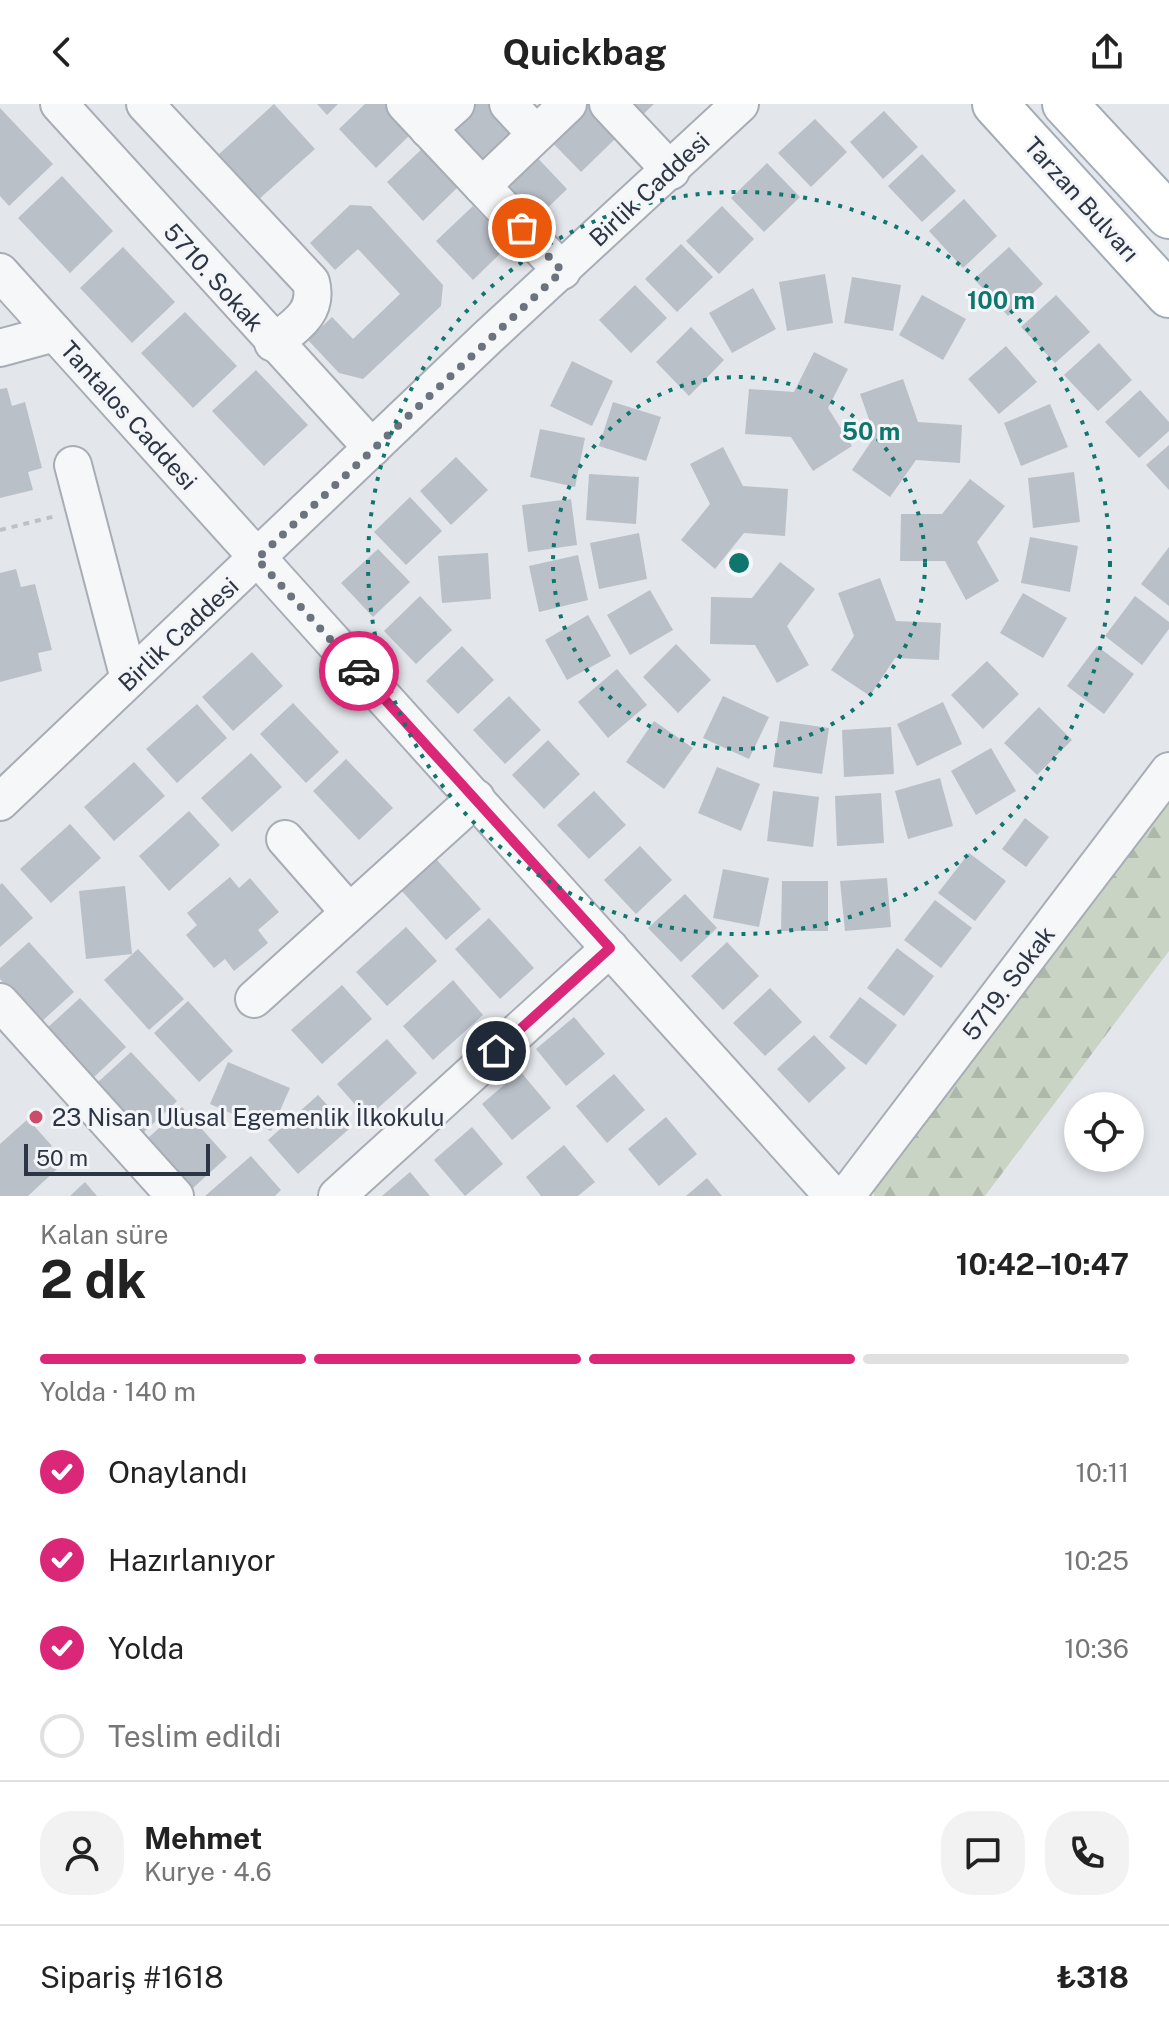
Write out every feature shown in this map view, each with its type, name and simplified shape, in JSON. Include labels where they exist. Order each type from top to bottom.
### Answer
[{"type":"main road","name":"Tarzan Bulvarı","points":[[995,104],[1169,295]]},
{"type":"main road","points":[[1065,104],[1169,216]]},
{"type":"street","name":"5710. Sokak","points":[[59,104],[273,343],[372,448]]},
{"type":"street","points":[[145,104],[311,282],[315,296],[308,315],[273,343]]},
{"type":"street","points":[[456,104],[416,116],[562,271]]},
{"type":"street","points":[[508,104],[536,134]]},
{"type":"street","points":[[482,186],[568,104]]},
{"type":"street","points":[[608,104],[671,171]]},
{"type":"street","name":"Birlik Caddesi","points":[[0,802],[740,104]]},
{"type":"street","name":"Tantalos Caddesi","points":[[0,272],[833,1196]]},
{"type":"street","points":[[0,348],[55,333]]},
{"type":"street","points":[[73,465],[129,679]]},
{"type":"street","name":"5719. Sokak","points":[[846,1196],[1169,771]]},
{"type":"street","points":[[254,999],[476,798]]},
{"type":"street","points":[[285,839],[349,912]]},
{"type":"street","points":[[337,1196],[610,948]]},
{"type":"street","points":[[0,1002],[175,1196]]},
{"type":"path","points":[[0,530],[85,509]]},
{"type":"green space","points":[[1169,794],[1169,951],[985,1196],[874,1196],[873,1176]]},
{"type":"building","points":[[274,104],[315,149],[258,200],[218,155]]},
{"type":"building","points":[[317,104],[338,104],[327,115]]},
{"type":"building","points":[[365,104],[385,104],[413,132],[376,168],[339,129]]},
{"type":"building","points":[[468,104],[488,104],[515,133],[478,168],[441,130]]},
{"type":"building","points":[[575,104],[586,104],[618,136],[581,172],[544,134]]},
{"type":"building","points":[[620,104],[654,104],[636,121]]},
{"type":"building","points":[[0,108],[53,164],[9,206],[0,196]]},
{"type":"building","points":[[884,111],[918,147],[883,179],[850,142]]},
{"type":"building","points":[[815,119],[847,152],[811,187],[778,153]]},
{"type":"building","points":[[424,147],[460,185],[423,221],[387,182]]},
{"type":"building","points":[[530,150],[567,189],[530,225],[493,186]]},
{"type":"building","points":[[922,154],[956,191],[922,222],[888,186]]},
{"type":"building","points":[[767,163],[800,197],[764,232],[731,198]]},
{"type":"building","points":[[62,176],[113,231],[70,273],[18,218]]},
{"type":"building","points":[[964,199],[997,236],[963,268],[929,231]]},
{"type":"building","points":[[350,205],[371,206],[443,285],[441,306],[363,379],[339,373],[308,340],[332,317],[353,339],[400,294],[358,249],[335,270],[310,243]]},
{"type":"building","points":[[473,206],[510,244],[473,280],[436,241]]},
{"type":"building","points":[[722,206],[754,239],[719,274],[686,241]]},
{"type":"building","points":[[681,244],[713,277],[677,312],[645,279]]},
{"type":"building","points":[[123,247],[175,302],[132,343],[80,288]]},
{"type":"building","points":[[1009,247],[1043,284],[1008,316],[974,279]]},
{"type":"building","points":[[825,274],[833,323],[787,331],[779,282]]},
{"type":"building","points":[[852,277],[901,285],[893,331],[844,323]]},
{"type":"building","points":[[635,285],[667,318],[631,353],[599,320]]},
{"type":"building","points":[[753,288],[776,329],[732,353],[709,313]]},
{"type":"building","points":[[922,295],[966,319],[943,360],[899,335]]},
{"type":"building","points":[[1056,295],[1090,332],[1055,363],[1021,327]]},
{"type":"building","points":[[185,312],[237,366],[193,408],[141,353]]},
{"type":"building","points":[[691,327],[724,360],[689,396],[656,362]]},
{"type":"building","points":[[1099,343],[1132,380],[1098,411],[1064,375]]},
{"type":"building","points":[[1006,346],[1037,382],[999,414],[968,379]]},
{"type":"building","points":[[814,352],[848,369],[828,408],[852,446],[813,471],[791,437],[745,434],[749,389],[794,392]]},
{"type":"building","points":[[572,361],[613,381],[592,426],[550,406]]},
{"type":"building","points":[[256,370],[308,425],[264,466],[212,411]]},
{"type":"building","points":[[903,379],[918,422],[962,425],[960,463],[916,460],[890,497],[852,470],[875,436],[860,394]]},
{"type":"building","points":[[7,388],[12,406],[25,402],[42,468],[28,472],[33,490],[0,498],[0,389]]},
{"type":"building","points":[[1140,390],[1169,422],[1169,431],[1139,458],[1105,422]]},
{"type":"building","points":[[613,402],[661,417],[646,461],[599,446]]},
{"type":"building","points":[[1050,404],[1068,447],[1021,466],[1004,423]]},
{"type":"building","points":[[540,429],[585,438],[575,487],[530,477]]},
{"type":"building","points":[[1169,445],[1169,490],[1146,465]]},
{"type":"building","points":[[723,447],[743,486],[788,489],[785,536],[744,533],[715,569],[681,540],[710,504],[690,464]]},
{"type":"building","points":[[456,457],[488,490],[451,525],[420,491]]},
{"type":"building","points":[[1074,472],[1080,522],[1033,528],[1028,478]]},
{"type":"building","points":[[589,474],[639,477],[636,524],[586,520]]},
{"type":"building","points":[[970,479],[1005,506],[977,542],[999,581],[966,600],[945,561],[900,561],[901,514],[942,514]]},
{"type":"building","points":[[410,497],[442,531],[406,565],[374,532]]},
{"type":"building","points":[[571,499],[577,545],[528,552],[522,505]]},
{"type":"building","points":[[639,533],[647,579],[599,589],[590,543]]},
{"type":"building","points":[[1030,537],[1078,546],[1070,592],[1021,583]]},
{"type":"building","points":[[1169,547],[1169,606],[1141,584]]},
{"type":"building","points":[[378,549],[410,582],[373,617],[341,583]]},
{"type":"building","points":[[488,553],[491,599],[442,603],[438,556]]},
{"type":"building","points":[[578,555],[588,600],[539,612],[529,566]]},
{"type":"building","points":[[780,562],[815,589],[787,626],[809,665],[777,683],[755,645],[710,644],[711,597],[752,598]]},
{"type":"building","points":[[16,569],[21,587],[35,584],[52,650],[38,653],[42,671],[0,682],[0,573]]},
{"type":"building","points":[[880,578],[896,621],[941,623],[939,660],[895,658],[870,696],[831,670],[854,636],[838,593]]},
{"type":"building","points":[[650,590],[673,630],[630,655],[607,615]]},
{"type":"building","points":[[1023,593],[1067,618],[1043,658],[1000,633]]},
{"type":"building","points":[[420,596],[452,630],[416,664],[384,631]]},
{"type":"building","points":[[1135,596],[1169,622],[1169,629],[1142,665],[1105,636]]},
{"type":"building","points":[[588,615],[611,656],[567,680],[545,640]]},
{"type":"building","points":[[676,644],[711,680],[678,713],[643,677]]},
{"type":"building","points":[[462,646],[494,680],[458,714],[426,681]]},
{"type":"building","points":[[1097,646],[1134,674],[1104,714],[1067,686]]},
{"type":"building","points":[[252,652],[283,686],[233,731],[202,697]]},
{"type":"building","points":[[987,661],[1019,694],[983,729],[951,695]]},
{"type":"building","points":[[617,669],[647,705],[608,738],[578,702]]},
{"type":"building","points":[[509,696],[541,730],[505,764],[473,730]]},
{"type":"building","points":[[723,696],[769,717],[749,759],[703,738]]},
{"type":"building","points":[[943,702],[962,744],[917,766],[897,724]]},
{"type":"building","points":[[293,703],[339,752],[306,783],[260,734]]},
{"type":"building","points":[[197,704],[227,738],[177,783],[146,749]]},
{"type":"building","points":[[1039,707],[1072,740],[1037,775],[1004,743]]},
{"type":"building","points":[[654,721],[693,748],[664,789],[626,762]]},
{"type":"building","points":[[780,721],[829,728],[822,774],[773,767]]},
{"type":"building","points":[[891,727],[894,774],[844,777],[842,730]]},
{"type":"building","points":[[548,740],[580,774],[544,809],[512,775]]},
{"type":"building","points":[[991,748],[1016,791],[976,815],[951,771]]},
{"type":"building","points":[[251,753],[282,787],[232,832],[201,798]]},
{"type":"building","points":[[346,759],[393,808],[359,840],[313,791]]},
{"type":"building","points":[[134,762],[165,796],[114,841],[84,807]]},
{"type":"building","points":[[717,767],[760,784],[741,831],[698,813]]},
{"type":"building","points":[[940,778],[953,826],[908,839],[895,791]]},
{"type":"building","points":[[594,791],[626,825],[589,859],[557,825]]},
{"type":"building","points":[[773,791],[819,797],[813,847],[767,841]]},
{"type":"building","points":[[881,793],[884,843],[837,846],[835,796]]},
{"type":"building","points":[[189,811],[220,845],[169,891],[139,856]]},
{"type":"building","points":[[1025,818],[1049,837],[1026,867],[1002,849]]},
{"type":"building","points":[[70,824],[101,858],[51,903],[20,869]]},
{"type":"building","points":[[640,846],[672,880],[636,914],[604,880]]},
{"type":"building","points":[[969,853],[1006,881],[975,921],[938,893]]},
{"type":"building","points":[[436,859],[481,909],[446,940],[401,890]]},
{"type":"building","points":[[723,869],[769,878],[759,927],[713,918]]},
{"type":"building","points":[[230,877],[239,888],[250,878],[279,912],[258,930],[268,943],[234,971],[225,959],[214,968],[186,935],[197,925],[187,913]]},
{"type":"building","points":[[887,878],[891,927],[845,931],[840,881]]},
{"type":"building","points":[[782,881],[828,881],[828,931],[781,931]]},
{"type":"building","points":[[2,883],[33,918],[0,947],[0,885]]},
{"type":"building","points":[[125,886],[132,954],[86,959],[79,891]]},
{"type":"building","points":[[685,894],[717,928],[681,962],[648,928]]},
{"type":"building","points":[[935,900],[972,928],[941,968],[904,940]]},
{"type":"building","points":[[489,918],[534,968],[500,999],[455,949]]},
{"type":"building","points":[[406,927],[437,961],[387,1006],[356,972]]},
{"type":"building","points":[[29,942],[74,992],[40,1023],[0,979],[0,968]]},
{"type":"building","points":[[727,942],[759,976],[723,1010],[691,976]]},
{"type":"building","points":[[897,948],[934,976],[904,1016],[867,988]]},
{"type":"building","points":[[138,949],[184,999],[149,1030],[104,980]]},
{"type":"building","points":[[453,980],[483,1015],[433,1060],[403,1026]]},
{"type":"building","points":[[342,985],[372,1019],[322,1064],[291,1030]]},
{"type":"building","points":[[770,988],[802,1022],[765,1056],[733,1023]]},
{"type":"building","points":[[860,997],[897,1025],[866,1065],[829,1037]]},
{"type":"building","points":[[80,998],[126,1047],[92,1079],[46,1029]]},
{"type":"building","points":[[188,1001],[233,1051],[199,1082],[154,1033]]},
{"type":"building","points":[[574,1017],[605,1054],[566,1086],[536,1049]]},
{"type":"building","points":[[814,1035],[846,1068],[809,1103],[777,1069]]},
{"type":"building","points":[[387,1039],[417,1073],[367,1118],[337,1084]]},
{"type":"building","points":[[131,1052],[177,1101],[143,1133],[97,1083]]},
{"type":"building","points":[[228,1062],[290,1088],[271,1131],[210,1104]]},
{"type":"building","points":[[520,1071],[551,1108],[512,1140],[482,1104]]},
{"type":"building","points":[[614,1074],[645,1110],[607,1143],[576,1106]]},
{"type":"building","points":[[318,1095],[349,1129],[298,1174],[268,1140]]},
{"type":"building","points":[[182,1107],[227,1157],[193,1188],[148,1138]]},
{"type":"building","points":[[666,1117],[697,1154],[659,1186],[628,1149]]},
{"type":"building","points":[[28,1119],[52,1146],[45,1152],[59,1167],[28,1196],[0,1196],[0,1144]]},
{"type":"building","points":[[472,1127],[503,1164],[465,1196],[434,1160]]},
{"type":"building","points":[[564,1145],[595,1182],[578,1196],[541,1196],[526,1177]]},
{"type":"building","points":[[251,1156],[281,1190],[275,1196],[205,1196]]},
{"type":"building","points":[[410,1172],[430,1196],[382,1196]]},
{"type":"building","points":[[707,1178],[722,1196],[686,1196]]},
{"type":"building","points":[[85,1182],[97,1196],[70,1196]]},
{"type":"way so far","points":[[359,671],[257,559],[488,337],[562,271],[522,228]]},
{"type":"place","name":"23 Nisan Ulusal Egemenlik İlkokulu","points":[[36,1117]]},
{"type":"route","points":[[359,671],[610,948],[496,1051]]}]
